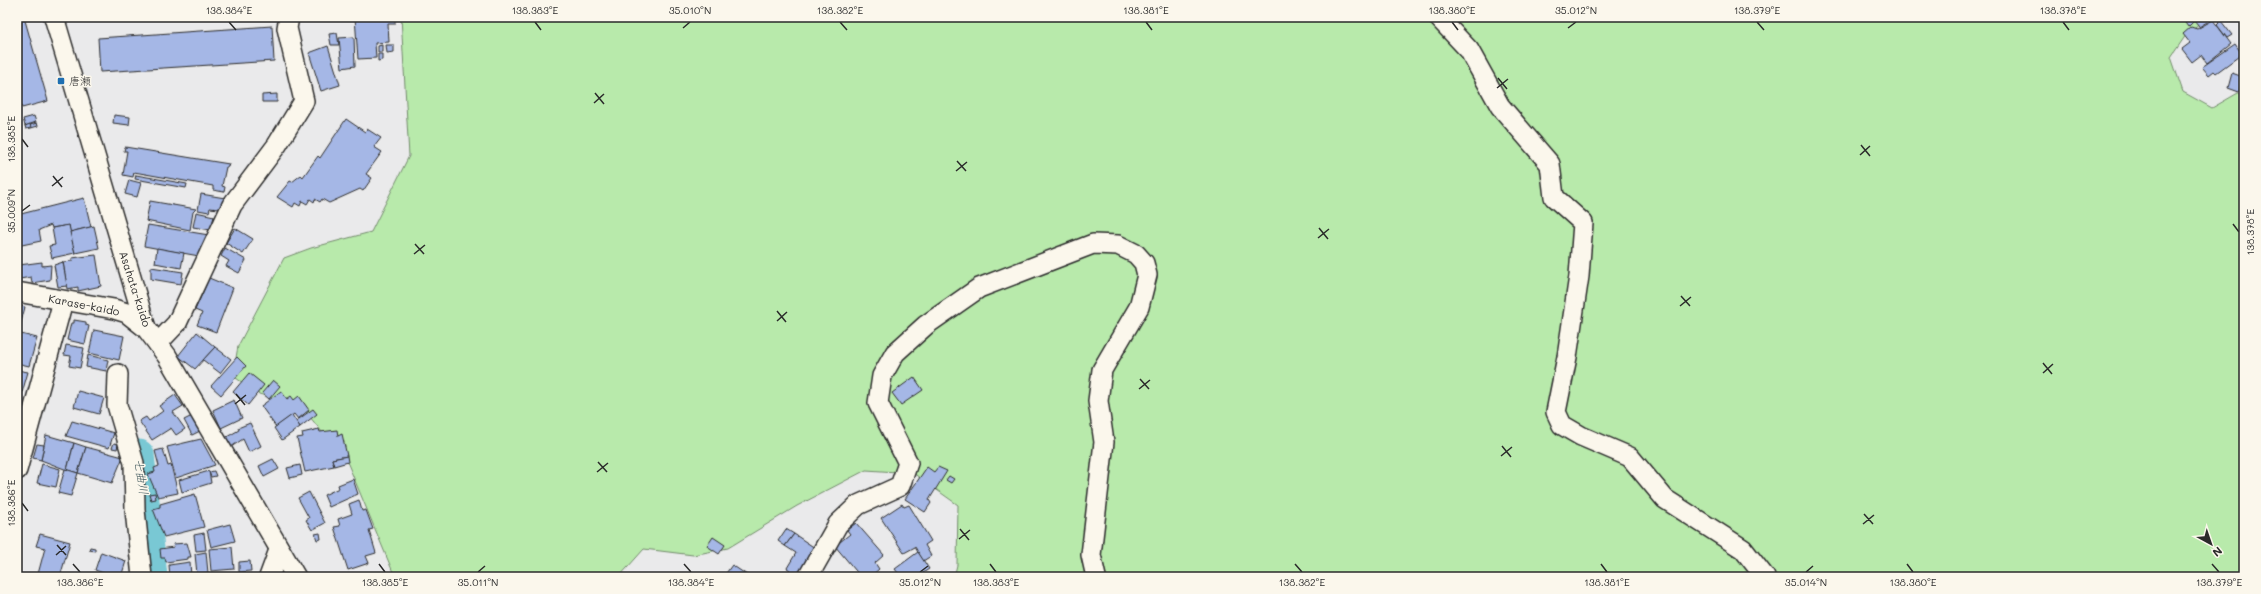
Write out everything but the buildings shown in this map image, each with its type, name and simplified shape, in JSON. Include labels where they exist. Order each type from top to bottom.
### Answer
[{"type":"street","name":"Asahata-kaido","points":[[54,17],[146,328],[158,343],[296,577]]},
{"type":"street","points":[[158,343],[177,323],[232,205],[277,145],[304,102],[287,28],[289,17]]},
{"type":"street","points":[[1438,17],[1468,50],[1500,106],[1550,164],[1554,197],[1583,223],[1579,276],[1567,357],[1556,412],[1562,425],[1581,436],[1630,458],[1665,499],[1742,549],[1765,577]]},
{"type":"street","points":[[808,577],[838,524],[858,505],[900,486],[908,463],[878,403],[882,376],[895,353],[926,324],[979,288],[1093,244],[1118,245],[1136,254],[1144,263],[1147,275],[1139,307],[1102,370],[1098,400],[1104,442],[1091,555],[1096,577]]},
{"type":"street","name":"Karase-kaido","points":[[17,292],[114,309],[127,314],[146,328]]},
{"type":"street","points":[[17,470],[63,301]]},
{"type":"street","points":[[118,374],[117,404],[134,463],[135,510],[142,577]]},
{"type":"street","points":[[269,577],[279,550]]},
{"type":"green space","points":[[401,17],[2209,17],[2186,35],[2171,57],[2183,92],[2212,108],[2238,93],[2244,94],[2244,577],[954,577],[957,565],[958,505],[913,473],[866,470],[797,506],[728,548],[693,555],[644,549],[619,577],[395,577],[348,464],[301,406],[259,394],[233,376],[238,346],[284,258],[311,248],[371,232],[409,156]]},
{"type":"waterway","name":"七曲川","points":[[139,455],[152,577]]},
{"type":"place","name":"唐瀬","points":[[61,81]]}]
